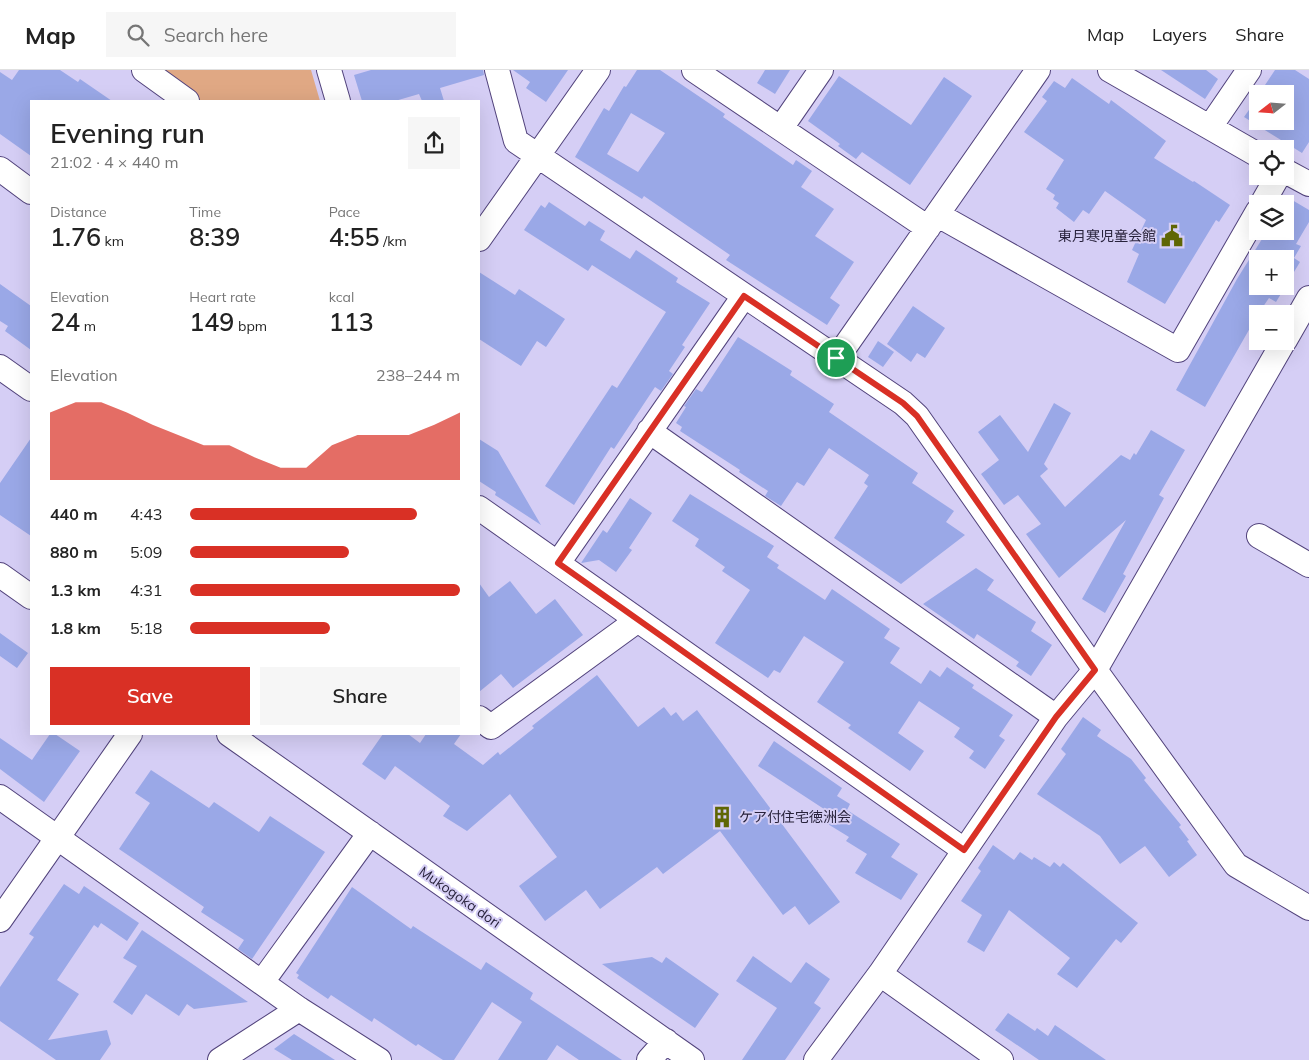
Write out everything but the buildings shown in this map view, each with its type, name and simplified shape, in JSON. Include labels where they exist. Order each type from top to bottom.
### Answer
[{"type":"street","points":[[144,70],[186,100]]},
{"type":"street","points":[[329,70],[338,100]]},
{"type":"street","points":[[497,70],[516,141],[903,403],[917,416],[1095,670],[1236,865],[1309,908]]},
{"type":"street","points":[[480,238],[598,70]]},
{"type":"street","points":[[694,70],[781,128],[933,222],[1178,350],[1249,227]]},
{"type":"street","points":[[781,128],[821,70]]},
{"type":"street","points":[[836,358],[1038,70]]},
{"type":"street","points":[[1110,70],[1249,150]]},
{"type":"street","points":[[1210,127],[1249,70]]},
{"type":"street","points":[[0,169],[30,191]]},
{"type":"street","points":[[1294,176],[1309,184]]},
{"type":"street","points":[[558,563],[744,296]]},
{"type":"street","points":[[1294,323],[1309,298]]},
{"type":"street","points":[[816,1060],[880,974],[1056,717],[1095,670],[1278,350]]},
{"type":"street","points":[[0,367],[30,388]]},
{"type":"street","points":[[649,431],[1056,717]]},
{"type":"street","points":[[480,509],[964,850]]},
{"type":"street","points":[[1258,536],[1309,564]]},
{"type":"street","points":[[0,575],[30,597]]},
{"type":"street","points":[[480,719],[491,727],[638,620]]},
{"type":"street","points":[[0,920],[129,735]]},
{"type":"street","name":"Mukogoka dori","points":[[230,735],[692,1060]]},
{"type":"street","points":[[0,797],[299,1009],[379,1060]]},
{"type":"street","points":[[262,982],[370,833]]},
{"type":"street","points":[[880,974],[1001,1060]]},
{"type":"street","points":[[220,1060],[299,1009]]},
{"type":"street","points":[[649,1060],[666,1042]]},
{"type":"shaded area","points":[[157,70],[311,70],[320,100],[198,100]]},
{"type":"place","name":"東月寒児童会館","points":[[1172,236]]},
{"type":"place","name":"ケア付住宅徳洲会","points":[[722,817]]},
{"type":"route","points":[[744,296],[836,358],[903,403],[917,416],[1095,670],[1056,717],[964,850],[558,563],[744,296]]}]
